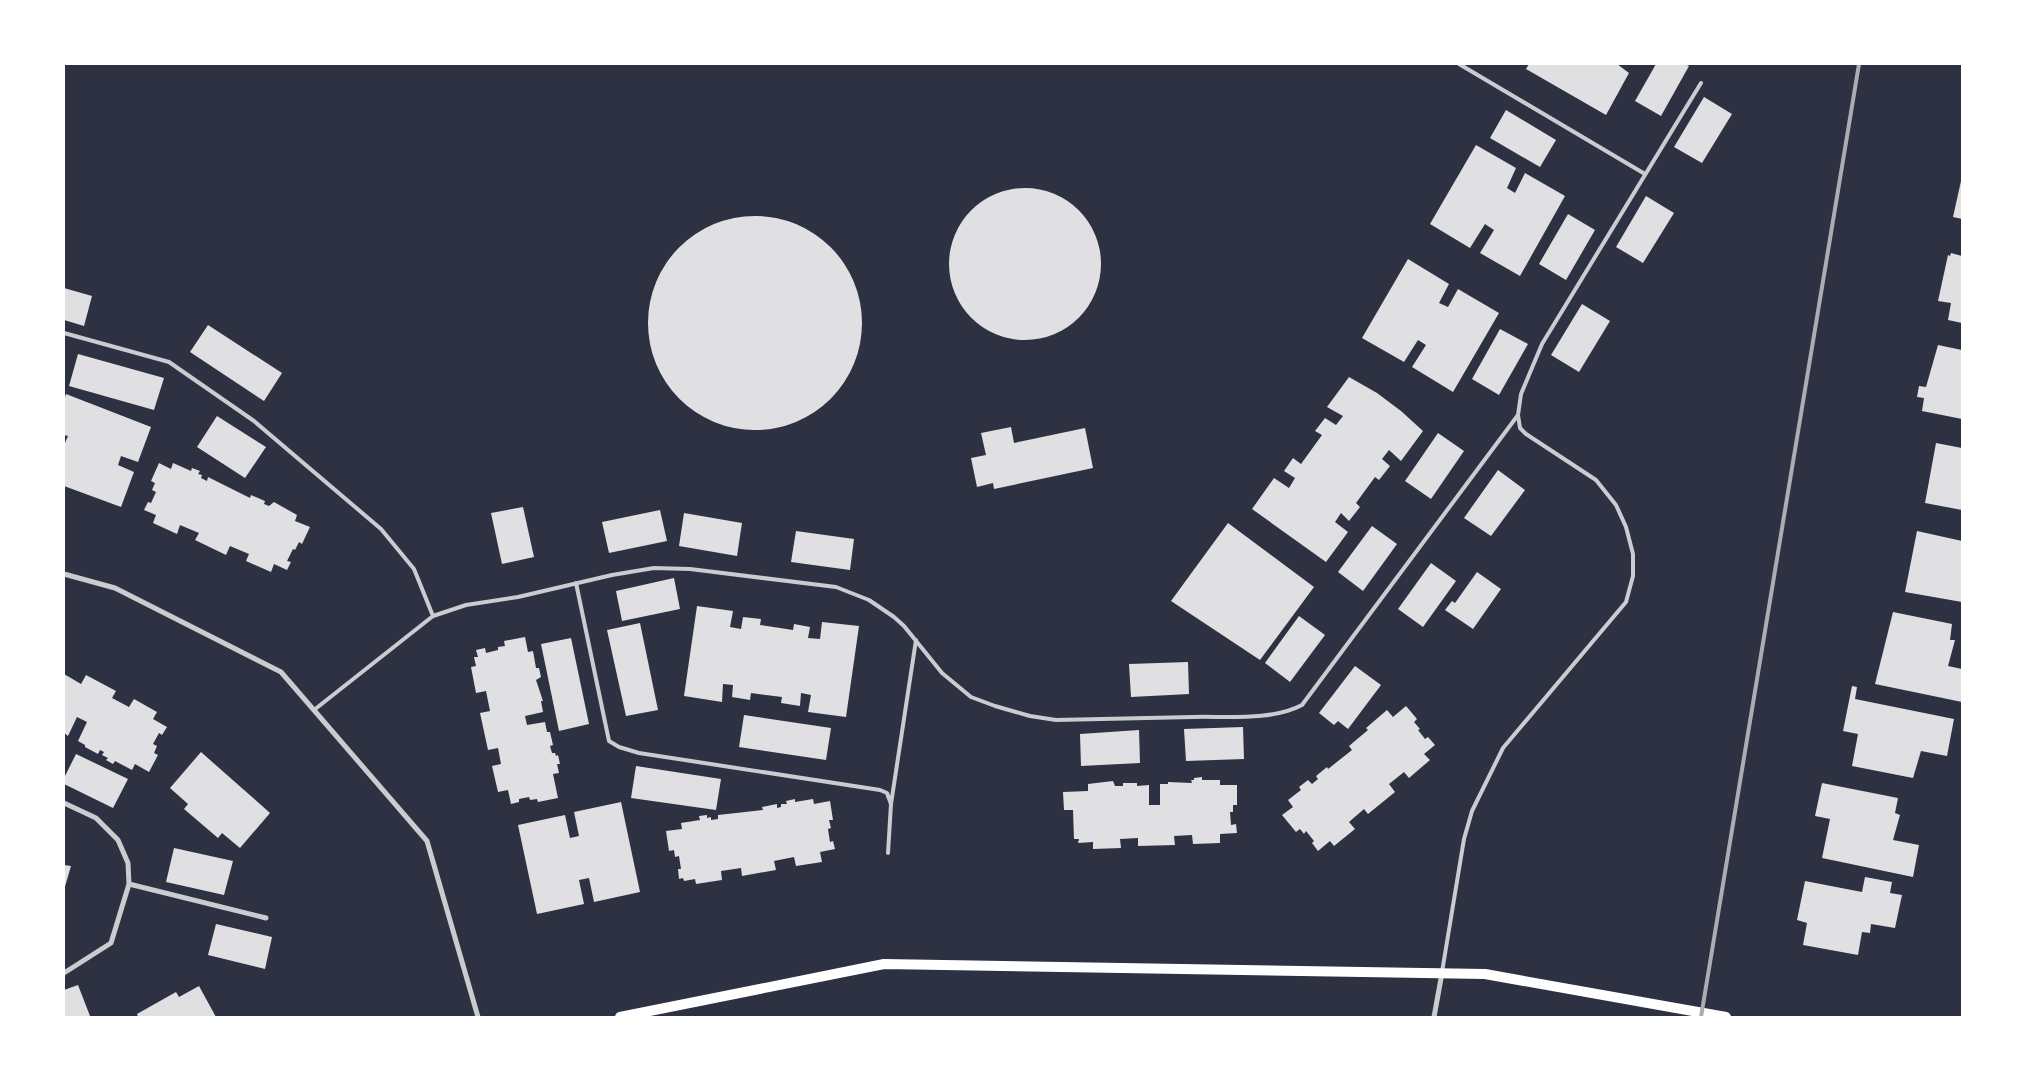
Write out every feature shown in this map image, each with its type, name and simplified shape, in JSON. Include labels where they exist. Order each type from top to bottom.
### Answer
[{"type":"main road","points":[[620,1017],[884,964],[1485,974],[1726,1017]]},
{"type":"street","points":[[64,574],[115,588],[281,672],[428,841],[478,1017]]},
{"type":"street","points":[[64,803],[96,818],[118,840],[128,863],[130,884],[111,943],[64,973]]},
{"type":"street","points":[[130,884],[266,918]]},
{"type":"street","points":[[1434,1017],[1442,972]]},
{"type":"lane","points":[[1459,64],[1646,174]]},
{"type":"lane","points":[[1442,972],[1464,839],[1472,811],[1503,748],[1626,602],[1633,576],[1633,554],[1626,527],[1616,506],[1596,480],[1526,434],[1520,428],[1518,415],[1521,394],[1542,344],[1701,83]]},
{"type":"lane","points":[[64,333],[169,362],[254,421],[381,529],[414,568],[433,616]]},
{"type":"lane","points":[[314,710],[433,616],[466,605],[518,597],[576,583],[654,568],[690,569],[836,587],[869,600],[894,617],[916,640],[942,673],[971,697],[1030,716],[1056,720],[1213,717],[1275,714],[1291,711],[1302,705],[1518,415]]},
{"type":"lane","points":[[576,583],[609,741],[619,748],[639,753],[880,790],[887,793],[890,804]]},
{"type":"lane","points":[[888,853],[890,804],[916,640]]},
{"type":"building","points":[[1529,64],[1617,64],[1629,73],[1606,115],[1526,69]]},
{"type":"building","points":[[1656,64],[1685,64],[1689,66],[1661,116],[1635,101]]},
{"type":"building","points":[[1704,97],[1732,114],[1702,163],[1674,147]]},
{"type":"building","points":[[1506,110],[1556,140],[1540,167],[1490,138]]},
{"type":"building","points":[[1476,145],[1516,168],[1507,188],[1515,193],[1525,173],[1565,196],[1520,276],[1480,253],[1494,230],[1485,224],[1470,248],[1430,224]]},
{"type":"building","points":[[1962,181],[1962,219],[1953,217]]},
{"type":"building","points":[[1025,188],[1054,194],[1079,210],[1095,235],[1101,264],[1095,293],[1079,318],[1054,334],[1025,340],[996,334],[971,318],[955,293],[949,264],[955,235],[971,210],[996,194]]},
{"type":"building","points":[[1646,196],[1674,213],[1643,263],[1616,247]]},
{"type":"building","points":[[1568,214],[1595,230],[1566,280],[1539,264]]},
{"type":"building","points":[[755,216],[776,218],[796,224],[814,234],[831,247],[844,264],[854,282],[860,302],[862,323],[860,344],[854,364],[844,382],[831,399],[814,412],[796,422],[776,428],[755,430],[734,428],[714,422],[696,412],[679,399],[666,382],[656,364],[650,344],[648,323],[650,302],[656,282],[666,264],[679,247],[696,234],[714,224],[734,218]]},
{"type":"building","points":[[1951,253],[1962,256],[1962,323],[1948,320],[1951,303],[1938,301],[1948,255],[1950,256]]},
{"type":"building","points":[[1408,259],[1449,284],[1439,303],[1448,307],[1458,289],[1499,313],[1453,392],[1412,367],[1426,345],[1418,340],[1404,362],[1362,338]]},
{"type":"building","points":[[64,288],[92,296],[84,326],[64,320]]},
{"type":"building","points":[[1582,304],[1610,321],[1579,372],[1551,355]]},
{"type":"building","points":[[208,325],[282,373],[264,401],[190,352]]},
{"type":"building","points":[[1500,329],[1528,344],[1499,395],[1472,379]]},
{"type":"building","points":[[1938,345],[1962,350],[1962,419],[1922,411],[1924,398],[1917,397],[1919,386],[1926,387]]},
{"type":"building","points":[[78,354],[164,378],[154,410],[69,386]]},
{"type":"building","points":[[1349,377],[1377,393],[1423,431],[1401,461],[1389,450],[1382,459],[1390,466],[1379,480],[1375,477],[1356,503],[1360,507],[1349,521],[1341,513],[1335,522],[1348,532],[1326,562],[1252,509],[1274,478],[1289,488],[1295,478],[1284,471],[1293,458],[1301,464],[1322,435],[1315,431],[1325,418],[1336,425],[1343,416],[1327,407]]},
{"type":"building","points":[[66,394],[151,427],[138,462],[121,456],[118,465],[134,472],[121,507],[64,486],[64,445],[68,436],[64,435],[64,400]]},
{"type":"building","points":[[217,416],[266,447],[245,478],[197,447]]},
{"type":"building","points":[[1011,427],[1014,443],[1085,428],[1093,468],[994,489],[993,483],[977,487],[971,458],[986,455],[981,433]]},
{"type":"building","points":[[1438,433],[1464,451],[1431,499],[1405,481]]},
{"type":"building","points":[[1936,443],[1962,448],[1962,510],[1925,503]]},
{"type":"building","points":[[159,463],[171,469],[173,463],[191,471],[192,468],[200,471],[198,474],[202,475],[201,478],[207,481],[208,477],[250,498],[251,495],[265,501],[264,504],[269,506],[274,502],[297,515],[295,521],[310,527],[302,544],[299,542],[295,550],[293,549],[287,561],[291,562],[287,570],[274,564],[271,572],[246,561],[249,554],[230,546],[226,555],[195,540],[199,533],[180,525],[177,534],[153,523],[156,515],[144,510],[148,502],[151,503],[156,492],[152,490],[155,483],[151,481]]},
{"type":"building","points":[[1498,470],[1525,490],[1491,536],[1464,518]]},
{"type":"building","points":[[523,507],[534,557],[502,564],[491,513]]},
{"type":"building","points":[[660,510],[667,541],[609,553],[602,522]]},
{"type":"building","points":[[684,513],[742,523],[737,556],[679,546]]},
{"type":"building","points":[[1228,523],[1314,587],[1260,660],[1171,601]]},
{"type":"building","points":[[1372,526],[1397,544],[1363,591],[1338,572]]},
{"type":"building","points":[[796,531],[854,539],[850,570],[791,562]]},
{"type":"building","points":[[1917,531],[1962,541],[1962,602],[1905,592]]},
{"type":"building","points":[[1431,563],[1456,581],[1423,627],[1398,609]]},
{"type":"building","points":[[1477,572],[1501,589],[1473,629],[1445,610],[1452,601],[1455,603]]},
{"type":"building","points":[[674,578],[680,609],[622,621],[616,591]]},
{"type":"building","points":[[697,606],[733,611],[730,627],[741,629],[743,617],[761,619],[760,625],[793,630],[794,624],[810,627],[808,638],[820,639],[822,622],[859,626],[846,717],[808,712],[811,695],[801,693],[800,706],[781,703],[782,697],[751,693],[750,700],[732,697],[733,685],[723,684],[722,702],[684,696]]},
{"type":"building","points":[[1893,612],[1952,624],[1950,640],[1955,640],[1948,666],[1962,669],[1962,702],[1875,684]]},
{"type":"building","points":[[1299,616],[1325,635],[1290,682],[1265,663]]},
{"type":"building","points":[[640,623],[658,710],[626,716],[607,630]]},
{"type":"building","points":[[525,637],[528,652],[533,651],[536,668],[539,668],[541,677],[536,680],[543,701],[541,701],[543,712],[525,716],[527,725],[545,722],[547,732],[550,732],[553,745],[550,746],[552,753],[555,753],[556,756],[558,755],[560,764],[557,764],[559,773],[553,774],[558,798],[538,802],[537,799],[530,800],[529,797],[519,799],[519,802],[511,804],[508,790],[498,792],[492,766],[501,764],[498,748],[488,750],[480,713],[490,711],[486,691],[476,693],[471,667],[476,666],[474,657],[478,657],[476,650],[485,648],[486,653],[498,650],[498,647],[505,646],[504,641]]},
{"type":"building","points":[[571,638],[589,724],[559,731],[541,644]]},
{"type":"building","points":[[1188,662],[1189,694],[1131,697],[1129,664]]},
{"type":"building","points":[[1355,666],[1381,685],[1348,729],[1338,721],[1334,725],[1319,713]]},
{"type":"building","points":[[64,674],[81,684],[86,675],[116,691],[112,698],[129,707],[134,699],[157,712],[153,719],[167,727],[162,735],[159,733],[153,744],[157,746],[154,753],[158,755],[149,772],[135,764],[132,770],[115,761],[113,764],[102,755],[104,752],[100,750],[98,754],[85,747],[85,745],[78,741],[87,722],[77,717],[68,736],[64,733]]},
{"type":"building","points":[[1852,686],[1857,687],[1855,699],[1954,719],[1947,756],[1921,751],[1913,778],[1852,766],[1858,734],[1843,731]]},
{"type":"building","points":[[1406,706],[1417,719],[1414,722],[1420,729],[1418,730],[1425,739],[1428,737],[1435,745],[1424,754],[1430,760],[1409,778],[1404,772],[1389,784],[1395,792],[1368,814],[1364,809],[1349,822],[1355,829],[1334,846],[1330,841],[1318,851],[1312,843],[1314,841],[1306,831],[1304,834],[1300,829],[1296,832],[1282,815],[1293,807],[1288,800],[1301,790],[1299,787],[1308,780],[1312,784],[1318,779],[1316,776],[1352,750],[1349,746],[1387,710],[1393,717]]},
{"type":"building","points":[[744,715],[831,728],[826,760],[739,747]]},
{"type":"building","points":[[1243,727],[1244,759],[1186,761],[1184,729]]},
{"type":"building","points":[[1139,730],[1140,763],[1081,766],[1080,734]]},
{"type":"building","points":[[201,752],[270,813],[240,848],[222,833],[218,838],[184,809],[188,804],[170,788]]},
{"type":"building","points":[[76,754],[128,779],[113,808],[64,784],[64,778]]},
{"type":"building","points":[[636,766],[721,779],[716,810],[631,798]]},
{"type":"building","points":[[1202,777],[1202,780],[1220,780],[1220,785],[1237,785],[1237,805],[1233,805],[1233,812],[1230,812],[1231,825],[1236,824],[1237,833],[1220,834],[1220,843],[1193,844],[1192,835],[1174,836],[1175,845],[1138,846],[1138,838],[1120,839],[1121,848],[1093,849],[1093,842],[1078,843],[1079,839],[1074,839],[1073,810],[1064,810],[1063,792],[1088,791],[1088,784],[1113,781],[1115,786],[1123,786],[1123,783],[1137,783],[1137,786],[1149,785],[1149,805],[1160,805],[1160,784],[1168,784],[1168,782],[1192,783],[1191,780],[1194,780],[1194,778]]},
{"type":"building","points":[[1822,783],[1898,798],[1895,813],[1900,815],[1893,840],[1919,845],[1913,877],[1822,858],[1830,819],[1815,816]]},
{"type":"building","points":[[795,799],[795,802],[813,799],[814,804],[830,801],[833,820],[829,820],[831,828],[828,829],[830,842],[833,841],[835,849],[820,852],[822,862],[796,866],[794,857],[774,861],[776,870],[742,876],[741,868],[721,871],[722,880],[696,884],[695,879],[684,881],[683,878],[679,879],[678,869],[681,869],[679,856],[675,857],[674,850],[669,851],[666,831],[682,829],[681,823],[700,820],[699,816],[707,815],[707,818],[711,817],[711,820],[718,819],[718,815],[763,810],[762,807],[777,804],[777,808],[781,807],[781,804],[787,804],[786,801]]},
{"type":"building","points":[[621,802],[640,892],[594,902],[589,878],[579,880],[584,904],[537,914],[518,825],[565,815],[570,838],[579,836],[574,812]]},
{"type":"building","points":[[174,848],[233,861],[224,895],[166,882]]},
{"type":"building","points":[[64,865],[71,866],[64,890]]},
{"type":"building","points":[[1865,877],[1892,882],[1890,893],[1902,895],[1895,928],[1871,924],[1870,933],[1862,932],[1858,955],[1803,945],[1807,923],[1797,920],[1805,881],[1862,892]]},
{"type":"building","points":[[216,924],[272,937],[265,969],[208,955]]},
{"type":"building","points":[[78,985],[90,1016],[64,1017],[64,990]]},
{"type":"building","points":[[199,986],[216,1017],[138,1017],[137,1014],[176,992],[179,997]]},
{"type":"railway","points":[[1701,1017],[1859,64]]}]
